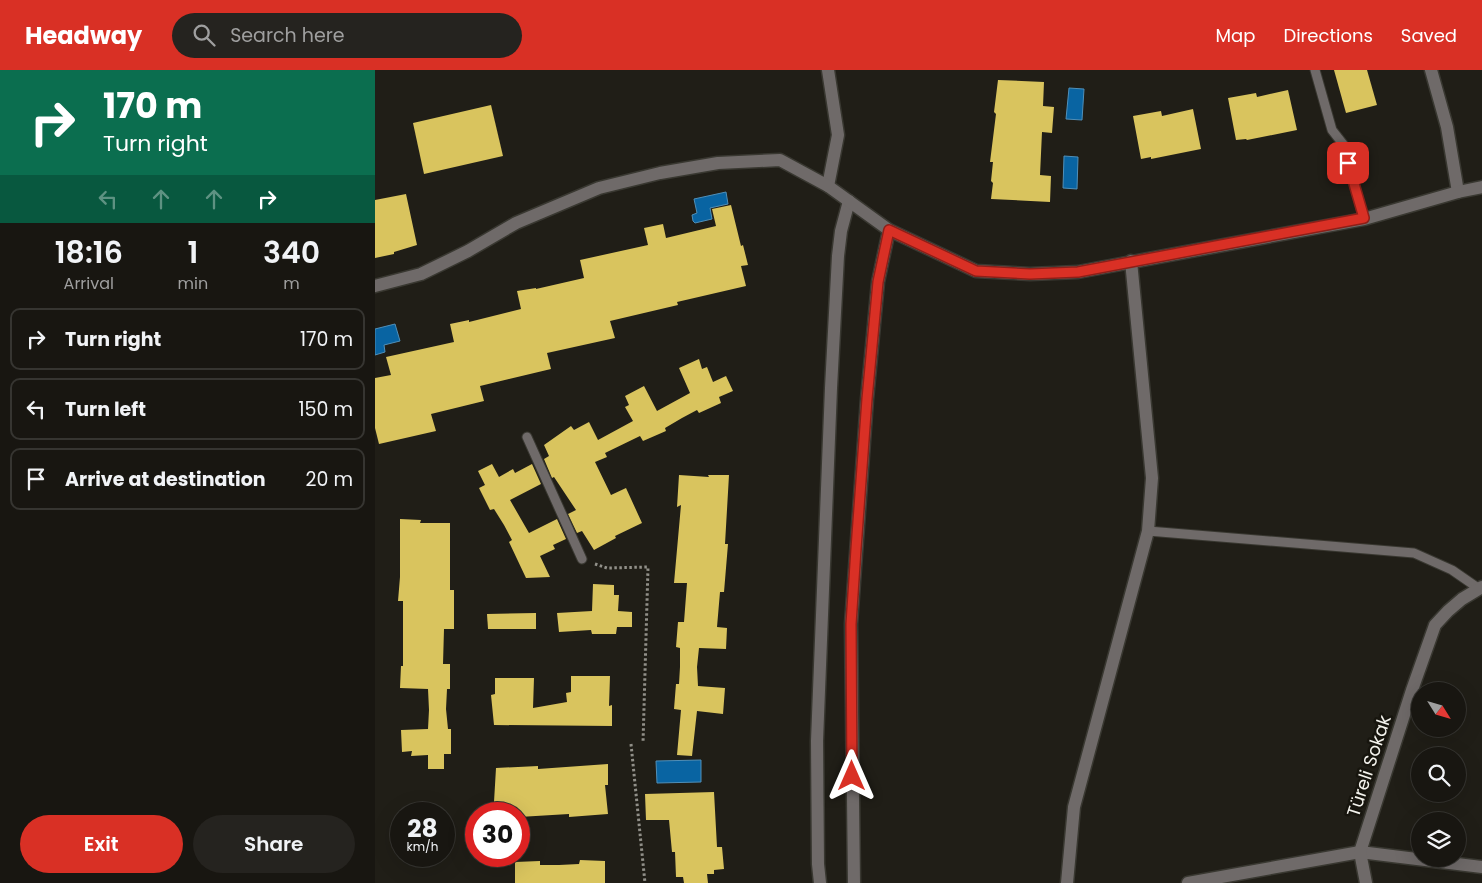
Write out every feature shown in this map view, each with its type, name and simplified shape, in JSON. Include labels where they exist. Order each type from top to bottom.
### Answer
[{"type":"street","points":[[828,70],[838,135],[828,186]]},
{"type":"street","points":[[1431,70],[1447,128],[1458,192]]},
{"type":"street","points":[[375,286],[421,274],[468,251],[516,223],[599,188],[660,173],[717,162],[780,160],[828,186],[889,230],[976,271],[1030,274],[1078,272],[1364,218],[1482,187]]},
{"type":"street","points":[[820,883],[818,864],[817,741],[831,388],[838,256],[841,231],[849,201]]},
{"type":"street","points":[[854,883],[851,624],[867,399],[878,282],[889,230]]},
{"type":"street","points":[[1067,883],[1074,806],[1148,531],[1152,478],[1131,261]]},
{"type":"street","name":"Türeli Sokak","points":[[1360,852],[1411,690],[1435,625],[1455,604],[1480,587]]},
{"type":"street","points":[[1360,852],[1366,883]]},
{"type":"street","points":[[1188,883],[1360,852],[1482,867]]},
{"type":"lane","points":[[1315,70],[1332,130],[1343,144],[1364,218]]},
{"type":"lane","points":[[527,437],[583,559]]},
{"type":"lane","points":[[1148,531],[1414,553],[1452,570],[1480,587]]},
{"type":"path","points":[[583,559],[607,568],[648,567],[643,743]]},
{"type":"path","points":[[631,744],[645,883]]},
{"type":"water","points":[[1069,88],[1084,89],[1082,120],[1066,119]]},
{"type":"water","points":[[1064,156],[1078,157],[1077,189],[1063,188]]},
{"type":"water","points":[[726,192],[728,204],[710,208],[712,219],[695,223],[693,221],[692,215],[697,213],[694,199]]},
{"type":"water","points":[[395,324],[400,341],[384,345],[385,352],[375,355],[375,329]]},
{"type":"water","points":[[701,760],[701,782],[657,783],[656,761]]},
{"type":"building","points":[[1334,70],[1367,70],[1377,105],[1346,113]]},
{"type":"building","points":[[998,80],[1044,82],[1043,106],[1054,107],[1052,133],[1042,132],[1040,175],[1051,176],[1050,202],[991,199],[993,162],[990,162]]},
{"type":"building","points":[[1288,90],[1297,130],[1247,140],[1236,140],[1228,98],[1256,93],[1257,97]]},
{"type":"building","points":[[491,105],[503,156],[424,174],[413,123]]},
{"type":"building","points":[[1193,109],[1201,149],[1151,159],[1151,157],[1141,159],[1133,116],[1161,111],[1162,116]]},
{"type":"building","points":[[406,194],[417,245],[394,252],[394,254],[375,258],[375,200]]},
{"type":"building","points":[[731,205],[741,246],[743,245],[748,265],[741,266],[746,286],[677,302],[678,305],[610,321],[615,338],[547,353],[551,369],[480,386],[484,401],[431,414],[436,431],[379,444],[375,428],[375,378],[391,375],[386,357],[454,342],[450,324],[469,320],[469,322],[521,309],[517,291],[536,289],[584,278],[580,260],[648,245],[644,228],[663,224],[666,238],[716,226],[712,209]]},
{"type":"building","points":[[699,359],[702,369],[707,367],[713,382],[726,376],[733,391],[719,397],[721,403],[699,413],[697,410],[665,428],[666,431],[643,441],[640,436],[605,453],[607,457],[595,462],[611,495],[626,488],[642,523],[615,536],[616,538],[594,550],[582,531],[577,533],[568,514],[576,510],[554,477],[552,478],[544,459],[549,456],[544,445],[571,426],[574,430],[589,422],[598,440],[633,421],[625,407],[629,405],[625,396],[644,386],[657,411],[690,393],[679,368]]},
{"type":"building","points":[[492,464],[499,477],[513,469],[515,473],[532,464],[541,484],[510,500],[529,533],[557,519],[566,539],[553,545],[555,549],[540,556],[550,577],[526,578],[509,542],[512,540],[494,509],[490,510],[479,488],[485,485],[478,471]]},
{"type":"building","points":[[679,475],[709,477],[708,475],[729,475],[725,544],[728,544],[724,592],[720,592],[717,627],[727,628],[726,649],[699,648],[697,667],[698,686],[725,688],[723,714],[697,711],[692,756],[677,755],[681,710],[674,709],[676,684],[679,684],[680,667],[680,648],[676,647],[678,622],[684,622],[687,583],[674,583],[681,505],[677,507]]},
{"type":"building","points":[[400,519],[421,520],[420,523],[450,523],[450,590],[454,590],[454,629],[444,629],[443,664],[450,664],[450,689],[447,689],[446,709],[448,729],[451,729],[451,754],[444,754],[444,769],[428,769],[428,755],[411,756],[412,751],[402,752],[401,730],[428,729],[429,710],[428,689],[400,688],[401,666],[403,666],[403,601],[398,601]]},
{"type":"building","points":[[593,584],[614,585],[614,595],[619,595],[618,611],[632,612],[632,627],[617,627],[616,634],[592,634],[591,630],[559,632],[557,613],[592,611]]},
{"type":"building","points":[[536,613],[536,629],[488,629],[487,614]]},
{"type":"building","points":[[571,676],[610,676],[609,706],[612,705],[612,726],[494,725],[491,695],[495,694],[495,678],[534,678],[533,708],[567,702],[566,693],[571,692]]},
{"type":"building","points":[[608,764],[608,785],[605,785],[608,814],[569,817],[569,814],[530,816],[530,802],[494,802],[496,768],[538,766],[538,769]]},
{"type":"building","points":[[714,792],[717,847],[722,847],[724,869],[714,870],[714,874],[707,874],[708,883],[684,883],[683,877],[676,877],[675,852],[672,852],[669,820],[646,820],[645,794]]},
{"type":"building","points":[[580,860],[605,861],[605,883],[515,883],[515,867],[530,867],[530,861],[540,861],[540,865],[579,864]]},
{"type":"route","points":[[852,776],[851,624],[856,549],[878,282],[889,230],[976,271],[1030,274],[1078,272],[1364,218],[1348,163]]}]
